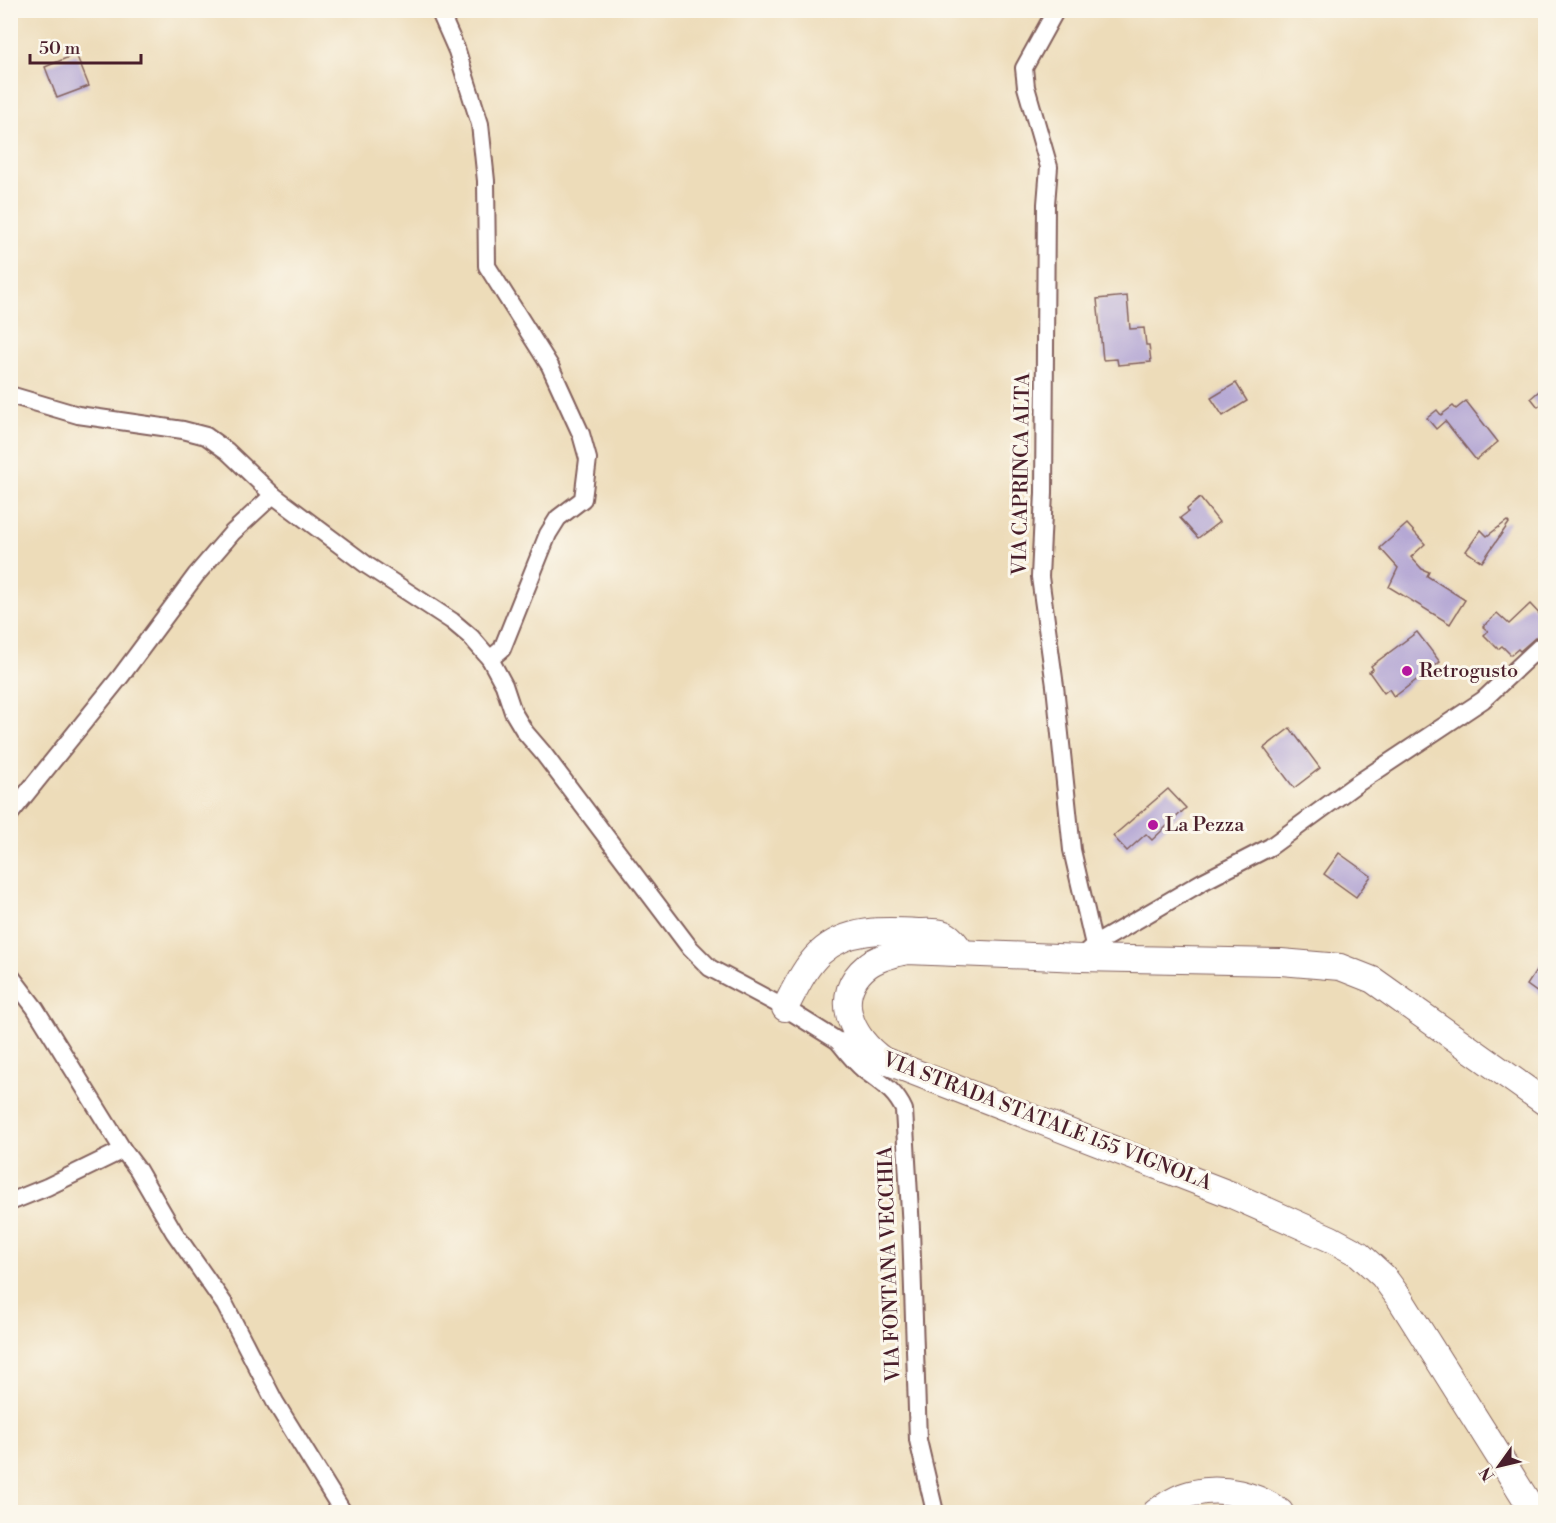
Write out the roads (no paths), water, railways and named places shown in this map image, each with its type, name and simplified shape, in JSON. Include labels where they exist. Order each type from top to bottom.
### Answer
[{"type":"main road","points":[[785,1008],[801,977],[820,953],[839,939],[887,930],[942,933],[954,941],[961,951]]},
{"type":"main road","name":"VIA STRADA STATALE 155 VIGNOLA","points":[[1534,1512],[1400,1299],[1383,1276],[1359,1254],[1331,1239],[1232,1195],[883,1060],[850,1042],[853,1028],[848,997],[854,981],[868,965],[884,957],[907,951],[1087,951],[1340,967],[1373,980],[1545,1104]]},
{"type":"main road","points":[[1156,1512],[1193,1493],[1220,1490],[1247,1496],[1272,1506],[1280,1512]]},
{"type":"street","points":[[439,10],[457,51],[480,124],[486,181],[487,266],[550,366],[581,434],[588,459],[583,499],[558,518],[548,534],[502,649],[490,659]]},
{"type":"street","name":"VIA CAPRINCA ALTA","points":[[1056,10],[1024,68],[1026,87],[1049,167],[1046,204],[1044,493],[1040,577],[1055,686],[1072,850],[1087,951]]},
{"type":"street","name":"VIA FONTANA VECCHIA","points":[[10,395],[78,415],[183,430],[206,436],[227,451],[273,495],[368,566],[452,621],[471,637],[490,659],[504,685],[513,712],[525,732],[690,948],[710,968],[850,1042],[862,1068],[891,1089],[904,1110],[911,1228],[918,1440],[935,1512]]},
{"type":"street","points":[[10,814],[121,676],[196,575],[232,533],[273,495]]},
{"type":"street","points":[[1087,951],[1202,882],[1270,847],[1355,784],[1483,700],[1545,641]]},
{"type":"street","points":[[10,975],[35,1008],[123,1150],[138,1170],[174,1232],[225,1305],[275,1402],[343,1512]]},
{"type":"street","points":[[10,1202],[47,1187],[123,1150]]},
{"type":"place","name":"Retrogusto","points":[[1407,671]]},
{"type":"place","name":"La Pezza","points":[[1153,825]]}]
